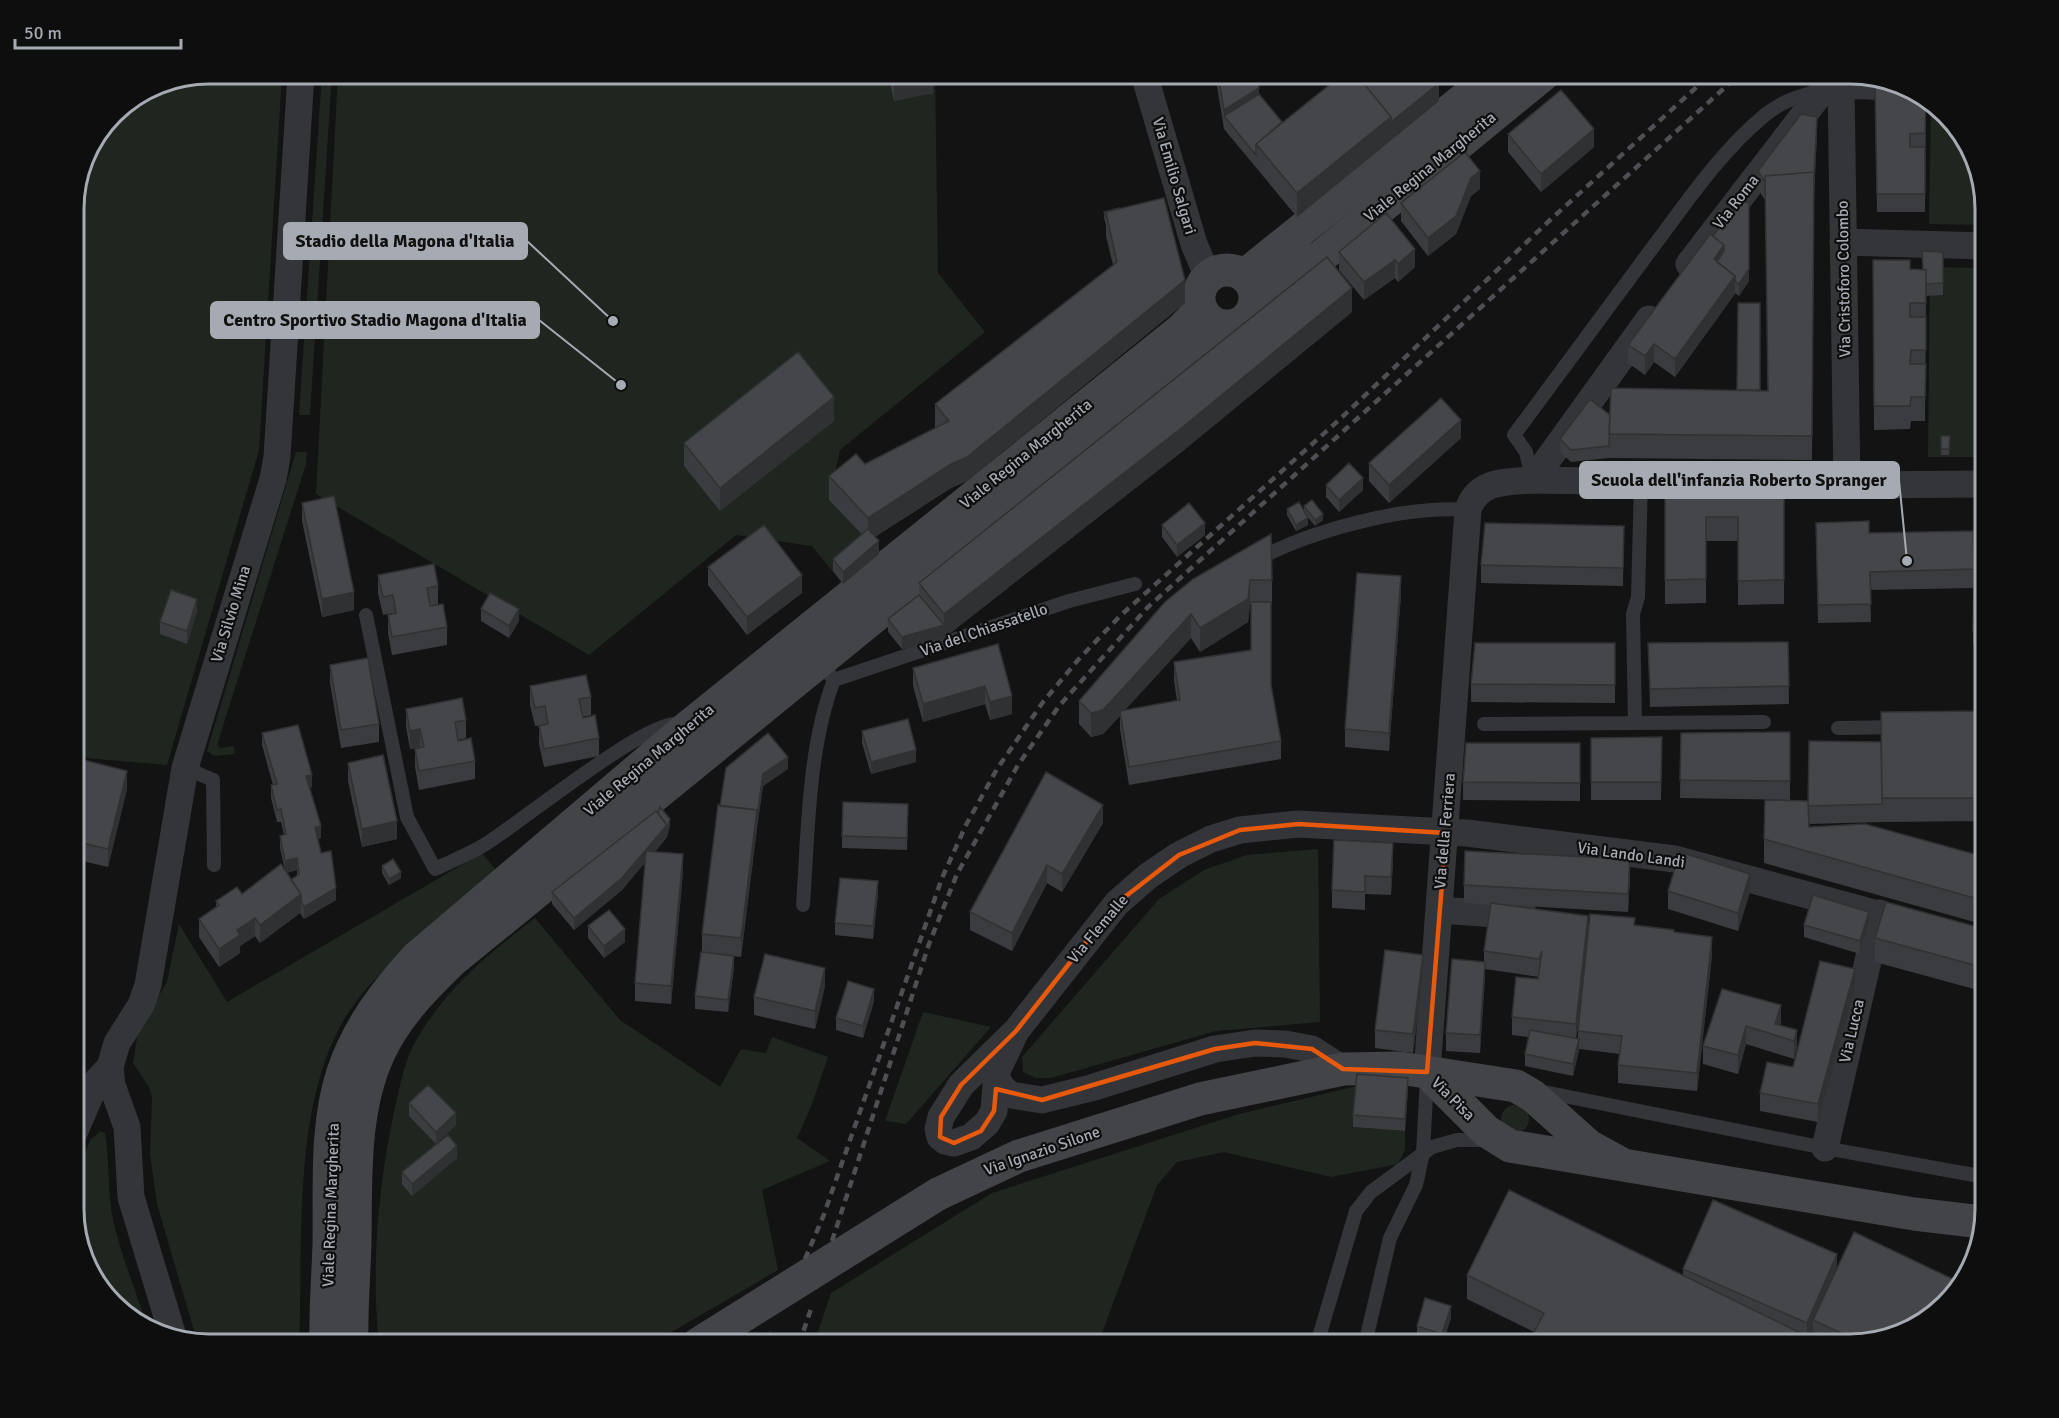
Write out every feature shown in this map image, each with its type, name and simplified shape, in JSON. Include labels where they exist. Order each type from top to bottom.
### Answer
[{"type":"street","name":"Via Silvio Mina","points":[[84,1110],[96,1082],[110,1067],[117,1043],[141,1005],[148,985],[184,768],[273,479],[277,457],[299,84]]},
{"type":"street","name":"Via Emilio Salgari","points":[[1147,84],[1209,302]]},
{"type":"street","name":"Viale Regina Margherita","points":[[1250,289],[1485,84]]},
{"type":"street","name":"Viale Regina Margherita","points":[[1250,289],[1322,256],[1532,84]]},
{"type":"street","name":"Via Roma","points":[[1533,480],[1668,292],[1834,84]]},
{"type":"street","name":"Via Cristoforo Colombo","points":[[1836,84],[1843,242],[1847,485]]},
{"type":"street","points":[[1843,242],[1975,246]]},
{"type":"street","points":[[1209,302],[1226,270],[1250,289]]},
{"type":"street","name":"Viale Regina Margherita","points":[[1209,302],[1239,325],[1253,311],[1250,289]]},
{"type":"street","name":"Viale Regina Margherita","points":[[326,1334],[330,1164],[334,1115],[343,1073],[362,1029],[385,993],[416,958],[664,768],[826,671],[1172,374],[1209,302]]},
{"type":"street","name":"Viale Regina Margherita","points":[[352,1334],[359,1130],[366,1093],[379,1053],[403,1012],[453,960],[664,768],[689,726],[1182,328],[1209,302]]},
{"type":"street","points":[[1468,510],[1478,490],[1497,482],[1533,480],[1847,485],[1975,484]]},
{"type":"street","name":"Via della Ferriera","points":[[1427,1072],[1468,510]]},
{"type":"street","name":"Via Flemalle","points":[[1016,1031],[1001,1058],[993,1111],[981,1131],[954,1143],[945,1141],[940,1137],[938,1129],[941,1117],[961,1085],[1016,1031],[1117,903],[1148,876],[1179,855],[1211,839],[1240,830],[1298,824],[1446,833]]},
{"type":"street","name":"Via Lando Landi","points":[[1446,833],[1467,833],[1675,859],[1975,940]]},
{"type":"street","points":[[1439,910],[1556,918]]},
{"type":"street","name":"Via Lucca","points":[[1825,1149],[1879,913]]},
{"type":"street","points":[[997,1079],[1003,1089],[1011,1095],[1042,1100],[1091,1088],[1215,1049],[1255,1043],[1285,1044],[1312,1049],[1343,1069]]},
{"type":"street","points":[[110,1067],[112,1085],[127,1127],[131,1197],[170,1328]]},
{"type":"street","name":"Via Ignazio Silone","points":[[714,1334],[938,1194],[1019,1155],[1200,1099],[1343,1069],[1400,1068],[1427,1072]]},
{"type":"street","name":"Via Pisa","points":[[1427,1072],[1516,1086],[1533,1096],[1589,1146],[1620,1163]]},
{"type":"street","name":"Via Pisa","points":[[1427,1072],[1512,1145],[1581,1160],[1620,1163],[1914,1214],[1974,1221]]},
{"type":"street","points":[[1512,1145],[1542,1134],[1547,1110]]},
{"type":"street","name":"Via Pisa","points":[[1914,1214],[1971,1242]]},
{"type":"lane","points":[[1533,480],[1526,452],[1514,435],[1695,190],[1744,134],[1766,114],[1790,99],[1828,84]]},
{"type":"lane","points":[[1635,723],[1633,614],[1638,597],[1641,482]]},
{"type":"lane","points":[[1242,568],[1289,544],[1332,530],[1428,509],[1468,510]]},
{"type":"lane","name":"Via del Chiassatello","points":[[826,671],[1135,584]]},
{"type":"lane","points":[[366,615],[407,817],[435,869],[485,844],[611,756],[650,732],[676,723],[689,726]]},
{"type":"lane","points":[[803,905],[815,761],[828,696],[826,671]]},
{"type":"lane","points":[[1484,724],[1764,722]]},
{"type":"lane","points":[[1838,728],[1917,727]]},
{"type":"lane","points":[[184,768],[213,780],[213,864]]},
{"type":"lane","name":"Via della Ferriera","points":[[1367,1334],[1390,1238],[1416,1185],[1423,1153],[1427,1072]]},
{"type":"lane","points":[[1516,1086],[1825,1149],[1975,1175]]},
{"type":"lane","points":[[1320,1334],[1356,1211],[1371,1192],[1401,1172],[1423,1153],[1457,1140],[1512,1145]]},
{"type":"highlighted area","points":[[1298,824],[1446,833],[1427,1072],[1343,1069],[1312,1049],[1255,1043],[1215,1049],[1042,1100],[996,1089],[994,1111],[981,1131],[954,1143],[940,1137],[941,1117],[961,1085],[1016,1031],[1117,903],[1179,855],[1240,830]]},
{"type":"shaded area","points":[[281,84],[259,450],[167,765],[84,758],[84,201],[86,185],[94,161],[105,140],[121,121],[146,101],[185,86]]},
{"type":"shaded area","points":[[321,84],[331,84],[310,415],[299,415]]},
{"type":"shaded area","points":[[337,84],[935,84],[938,273],[985,332],[840,450],[829,500],[879,554],[843,584],[812,546],[736,535],[589,655],[316,494]]},
{"type":"shaded area","points":[[1931,114],[1949,133],[1965,161],[1974,193],[1975,225],[1929,224]]},
{"type":"shaded area","points":[[1930,267],[1975,268],[1975,457],[1928,457]]},
{"type":"shaded area","points":[[296,452],[307,452],[306,464],[217,745],[220,748],[234,746],[235,754],[214,756],[207,751]]},
{"type":"shaded area","points":[[1318,849],[1320,1022],[1216,1031],[1051,1078],[1036,1078],[1023,1072],[1022,1057],[1159,899],[1204,870],[1247,855]]},
{"type":"shaded area","points":[[482,853],[499,874],[393,962],[362,994],[339,1030],[322,1070],[311,1115],[302,1209],[299,1334],[195,1333],[157,1204],[150,1154],[152,1098],[149,1087],[133,1063],[138,1031],[167,982],[179,924],[227,1002]]},
{"type":"shaded area","points":[[535,918],[620,1020],[720,1087],[741,1049],[766,1053],[772,1037],[828,1057],[811,1107],[797,1138],[830,1161],[762,1190],[778,1270],[668,1334],[378,1334],[376,1257],[380,1199],[388,1141],[407,1062],[413,1046],[438,1007],[467,975]]},
{"type":"shaded area","points":[[923,1012],[991,1027],[906,1124],[885,1121]]},
{"type":"shaded area","points":[[1357,1086],[1354,1127],[1405,1131],[1405,1150],[1398,1164],[1331,1177],[1224,1152],[1177,1162],[1157,1185],[1102,1334],[817,1334],[831,1293],[992,1193],[1239,1114]]},
{"type":"shaded area","points":[[1515,1105],[1525,1109],[1529,1119],[1525,1129],[1515,1133],[1505,1129],[1501,1119],[1505,1109]]},
{"type":"shaded area","points":[[101,1131],[105,1133],[113,1220],[143,1315],[110,1285],[94,1257],[86,1233],[84,1155],[91,1139]]},
{"type":"building","points":[[1220,84],[1258,84],[1259,88],[1224,110]]},
{"type":"building","points":[[1331,84],[1364,84],[1391,117],[1297,193],[1256,144]]},
{"type":"building","points":[[1364,84],[1438,84],[1391,122],[1391,117]]},
{"type":"building","points":[[1875,87],[1898,94],[1926,110],[1925,133],[1910,134],[1910,147],[1925,147],[1925,194],[1877,194]]},
{"type":"building","points":[[1561,90],[1594,129],[1541,174],[1508,134]]},
{"type":"building","points":[[1259,94],[1282,122],[1256,144],[1256,155],[1224,116]]},
{"type":"building","points":[[1801,114],[1817,117],[1814,178],[1814,172],[1765,176],[1765,182],[1758,171]]},
{"type":"building","points":[[1465,152],[1480,171],[1471,178],[1456,216],[1428,238],[1401,203]]},
{"type":"building","points":[[1814,172],[1812,436],[1609,434],[1611,388],[1768,391],[1765,176]]},
{"type":"building","points":[[1164,198],[1185,280],[967,457],[951,464],[868,518],[829,476],[856,454],[865,464],[949,421],[935,404],[1117,262],[1106,212]]},
{"type":"building","points":[[1741,199],[1749,203],[1749,269],[1739,284],[1735,281],[1735,276],[1717,262],[1724,251],[1724,245],[1713,236]]},
{"type":"building","points":[[1386,213],[1415,249],[1398,264],[1395,260],[1364,282],[1339,252]]},
{"type":"building","points":[[1710,234],[1724,245],[1714,259],[1735,276],[1675,359],[1654,344],[1645,356],[1628,345]]},
{"type":"building","points":[[1922,251],[1943,252],[1943,283],[1926,284]]},
{"type":"building","points":[[1327,257],[1352,288],[1184,426],[944,614],[919,583]]},
{"type":"building","points":[[1873,260],[1910,260],[1910,269],[1926,270],[1926,303],[1910,303],[1910,317],[1926,317],[1926,350],[1911,350],[1910,364],[1926,364],[1925,397],[1911,397],[1910,406],[1874,406]]},
{"type":"building","points":[[1738,303],[1760,303],[1760,390],[1737,390]]},
{"type":"building","points":[[798,352],[834,397],[720,488],[684,443]]},
{"type":"building","points":[[1441,398],[1461,420],[1389,485],[1369,463]]},
{"type":"building","points":[[1590,399],[1610,415],[1609,446],[1571,450],[1560,439]]},
{"type":"building","points":[[1941,436],[1950,436],[1949,449],[1941,449]]},
{"type":"building","points":[[1349,463],[1363,478],[1339,500],[1326,485]]},
{"type":"building","points":[[1784,481],[1784,580],[1738,581],[1738,517],[1706,517],[1706,579],[1665,580],[1665,482]]},
{"type":"building","points":[[334,496],[354,592],[322,599],[302,503]]},
{"type":"building","points":[[1312,500],[1323,514],[1315,520],[1304,506]]},
{"type":"building","points":[[1299,502],[1308,518],[1296,525],[1287,509]]},
{"type":"building","points":[[1189,503],[1205,523],[1177,545],[1162,525]]},
{"type":"building","points":[[1869,521],[1869,533],[1973,531],[1974,569],[1870,572],[1871,604],[1818,605],[1816,523]]},
{"type":"building","points":[[1485,523],[1624,526],[1623,568],[1481,565]]},
{"type":"building","points":[[764,525],[802,575],[747,617],[708,567]]},
{"type":"building","points":[[868,529],[879,541],[843,572],[833,559]]},
{"type":"building","points":[[1271,534],[1272,580],[1250,580],[1248,599],[1200,628],[1191,614],[1103,710],[1091,713],[1079,701],[1165,602],[1193,579]]},
{"type":"building","points":[[434,564],[438,586],[427,588],[430,606],[443,604],[447,627],[392,637],[388,615],[396,613],[393,595],[383,597],[378,575]]},
{"type":"building","points":[[1357,573],[1401,576],[1389,733],[1345,729]]},
{"type":"building","points":[[1974,575],[1975,632],[1973,632]]},
{"type":"building","points":[[171,590],[197,599],[187,631],[160,622]]},
{"type":"building","points":[[490,593],[519,609],[509,626],[481,609]]},
{"type":"building","points":[[919,595],[944,625],[902,637],[888,619]]},
{"type":"building","points":[[1251,602],[1271,602],[1271,685],[1281,741],[1129,767],[1120,711],[1180,700],[1174,662],[1251,650]]},
{"type":"building","points":[[1788,642],[1789,686],[1650,689],[1648,643]]},
{"type":"building","points":[[1475,643],[1615,643],[1615,685],[1471,684]]},
{"type":"building","points":[[998,644],[1012,696],[990,702],[985,686],[923,704],[913,668]]},
{"type":"building","points":[[368,658],[379,724],[341,730],[330,665]]},
{"type":"building","points":[[586,675],[591,697],[579,699],[583,718],[595,715],[599,738],[544,749],[539,726],[548,724],[545,706],[535,708],[530,686]]},
{"type":"building","points":[[462,698],[466,720],[455,722],[458,741],[471,738],[475,761],[419,771],[415,749],[424,747],[420,729],[410,731],[406,709]]},
{"type":"building","points":[[1975,711],[1975,798],[1882,798],[1881,712]]},
{"type":"building","points":[[908,719],[916,750],[871,762],[862,731]]},
{"type":"building","points":[[298,725],[312,775],[306,776],[321,826],[315,827],[321,853],[331,851],[336,888],[304,907],[301,894],[291,880],[299,874],[297,858],[285,861],[280,836],[286,834],[281,809],[277,810],[271,785],[277,784],[262,733]]},
{"type":"building","points":[[1790,732],[1790,781],[1680,780],[1681,733]]},
{"type":"building","points":[[768,733],[788,757],[763,774],[757,816],[757,810],[720,806],[726,768]]},
{"type":"building","points":[[1662,737],[1661,782],[1591,782],[1591,738]]},
{"type":"building","points":[[1809,741],[1881,742],[1882,804],[1808,806]]},
{"type":"building","points":[[1466,743],[1580,743],[1580,783],[1463,782]]},
{"type":"building","points":[[383,755],[397,821],[362,829],[348,763]]},
{"type":"building","points":[[84,760],[127,771],[108,849],[84,843]]},
{"type":"building","points":[[1046,772],[1103,805],[1062,874],[1047,865],[1012,933],[970,912]]},
{"type":"building","points":[[1765,800],[1808,801],[1809,827],[1865,824],[1975,854],[1975,898],[1764,839]]},
{"type":"building","points":[[843,802],[908,804],[907,838],[842,836]]},
{"type":"building","points":[[718,805],[757,810],[741,938],[702,934]]},
{"type":"building","points":[[660,807],[670,819],[667,831],[667,825],[658,813]]},
{"type":"building","points":[[656,811],[667,825],[622,878],[574,918],[552,892]]},
{"type":"building","points":[[1334,840],[1393,843],[1391,877],[1365,876],[1365,892],[1332,890]]},
{"type":"building","points":[[646,851],[683,854],[671,986],[635,983]]},
{"type":"building","points":[[1465,851],[1630,859],[1628,894],[1464,885]]},
{"type":"building","points":[[1680,852],[1750,874],[1738,913],[1668,891]]},
{"type":"building","points":[[393,859],[401,872],[389,879],[382,866]]},
{"type":"building","points":[[281,864],[301,894],[260,925],[255,918],[237,930],[240,935],[219,949],[199,919],[219,905],[216,901],[237,887],[242,894]]},
{"type":"building","points":[[840,878],[878,881],[873,926],[835,923]]},
{"type":"building","points":[[1813,895],[1869,912],[1860,941],[1804,925]]},
{"type":"building","points":[[1886,902],[1975,926],[1975,965],[1875,938]]},
{"type":"building","points":[[1491,903],[1588,916],[1576,1024],[1512,1017],[1516,977],[1538,979],[1542,951],[1539,959],[1484,951]]},
{"type":"building","points":[[609,910],[625,929],[604,946],[588,926]]},
{"type":"building","points":[[1590,914],[1635,918],[1634,925],[1712,937],[1697,1073],[1618,1065],[1622,1036],[1578,1031]]},
{"type":"building","points":[[1385,950],[1423,955],[1413,1034],[1375,1030]]},
{"type":"building","points":[[701,952],[734,956],[728,1000],[695,996]]},
{"type":"building","points":[[765,954],[825,968],[815,1011],[754,997]]},
{"type":"building","points":[[1452,959],[1485,962],[1480,1035],[1446,1033]]},
{"type":"building","points":[[1820,961],[1855,969],[1818,1104],[1760,1093],[1767,1062],[1793,1067]]},
{"type":"building","points":[[848,981],[874,989],[863,1026],[836,1018]]},
{"type":"building","points":[[1722,989],[1781,1005],[1775,1024],[1797,1030],[1794,1041],[1746,1026],[1738,1055],[1703,1046]]},
{"type":"building","points":[[1530,1030],[1579,1039],[1573,1064],[1525,1054]]},
{"type":"building","points":[[1357,1074],[1408,1078],[1405,1119],[1353,1115]]},
{"type":"building","points":[[428,1085],[456,1113],[436,1132],[409,1103]]},
{"type":"building","points":[[448,1135],[457,1146],[412,1184],[402,1172]]},
{"type":"building","points":[[1509,1190],[1803,1334],[1533,1334],[1544,1313],[1467,1275]]},
{"type":"building","points":[[1713,1200],[1837,1254],[1807,1323],[1683,1269]]},
{"type":"building","points":[[1854,1232],[1953,1279],[1926,1308],[1913,1317],[1882,1330],[1843,1334],[1813,1320]]},
{"type":"building","points":[[1425,1298],[1451,1306],[1442,1334],[1417,1326]]},
{"type":"railway","points":[[805,1259],[823,1217],[942,878],[966,825],[997,769],[1043,702],[1078,660],[1120,616],[1339,420],[1550,220],[1700,84]]},
{"type":"railway","points":[[832,1241],[929,944],[957,874],[1018,765],[1059,706],[1148,607],[1729,84]]},
{"type":"railway","points":[[802,1334],[812,1306]]},
{"type":"place","name":"Stadio della Magona d'Italia","points":[[613,321]]},
{"type":"place","name":"Centro Sportivo Stadio Magona d'Italia","points":[[621,385]]},
{"type":"place","name":"Scuola dell'infanzia Roberto Spranger","points":[[1907,561]]}]
